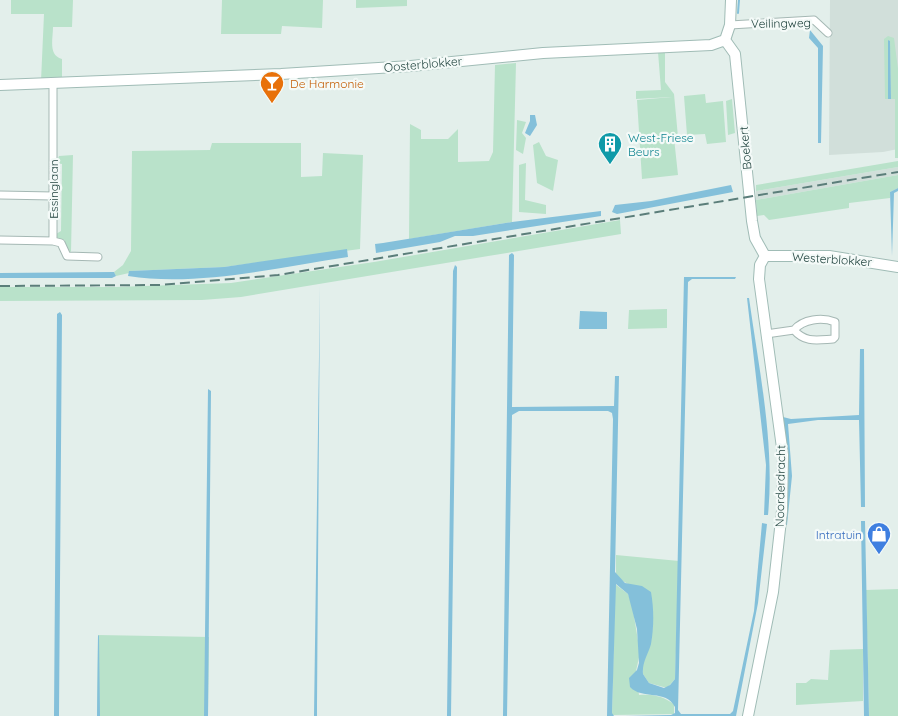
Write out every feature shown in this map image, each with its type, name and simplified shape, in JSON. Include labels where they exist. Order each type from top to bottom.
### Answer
[{"type":"street","points":[[724,40],[730,25],[731,0]]},
{"type":"street","name":"Veilingweg","points":[[730,25],[814,20],[828,33]]},
{"type":"street","name":"Oosterblokker","points":[[0,85],[175,79],[383,68],[543,53],[711,45],[724,40]]},
{"type":"street","name":"Boekert","points":[[724,40],[735,54],[752,221],[755,238],[765,256]]},
{"type":"street","name":"Essinglaan","points":[[53,82],[53,241]]},
{"type":"street","points":[[0,195],[53,196]]},
{"type":"street","points":[[0,240],[53,241],[61,243],[67,256],[98,256]]},
{"type":"street","name":"Westerblokker","points":[[765,256],[829,256],[898,267]]},
{"type":"street","name":"Noorderdracht","points":[[748,716],[773,592],[782,511],[783,455],[759,272],[765,256]]},
{"type":"street","points":[[766,334],[794,330],[804,322],[830,320],[835,322],[836,337],[832,339],[806,340],[801,338],[794,330]]},
{"type":"shaded area","points":[[830,0],[898,0],[898,149],[883,152],[829,155]]},
{"type":"shaded area","points":[[898,167],[898,175],[756,200],[756,191]]},
{"type":"green space","points":[[11,0],[73,0],[72,27],[53,27],[52,46],[55,54],[62,59],[62,79],[41,81],[44,14],[11,14]]},
{"type":"green space","points":[[222,0],[323,0],[322,28],[282,26],[281,34],[221,34]]},
{"type":"green space","points":[[356,0],[407,0],[407,6],[356,8]]},
{"type":"green space","points":[[888,36],[894,38],[898,69],[898,158],[895,158],[895,99],[891,99],[890,41],[888,40],[888,99],[885,99],[884,39]]},
{"type":"green space","points":[[665,51],[665,82],[674,94],[678,137],[674,138],[678,175],[642,179],[637,100],[672,97],[636,99],[636,91],[661,90],[658,52]]},
{"type":"green space","points":[[516,63],[512,222],[409,239],[410,124],[421,130],[421,139],[448,139],[458,129],[458,162],[489,161],[493,152],[495,65]]},
{"type":"green space","points":[[705,94],[706,103],[723,101],[726,142],[707,144],[705,134],[687,135],[684,96]]},
{"type":"green space","points":[[732,99],[735,133],[728,135],[726,101]]},
{"type":"green space","points":[[517,120],[526,122],[522,133],[526,138],[523,154],[516,150]]},
{"type":"green space","points":[[539,142],[546,156],[558,160],[553,191],[537,183],[533,145]]},
{"type":"green space","points":[[212,143],[301,143],[301,177],[322,176],[323,153],[363,155],[360,249],[224,267],[129,271],[129,273],[116,276],[114,272],[123,265],[131,251],[132,151],[210,150]]},
{"type":"green space","points":[[73,155],[71,252],[65,247],[65,240],[55,239],[56,234],[61,231],[62,164],[56,163],[59,156]]},
{"type":"green space","points":[[898,161],[898,167],[756,191],[756,185]]},
{"type":"green space","points":[[526,163],[525,200],[546,205],[546,214],[519,212],[519,165]]},
{"type":"green space","points":[[898,175],[898,188],[890,192],[890,198],[849,203],[849,208],[769,220],[764,215],[757,216],[756,200]]},
{"type":"green space","points":[[620,220],[621,234],[241,297],[202,300],[0,301],[0,287],[116,287],[231,283],[374,262]]},
{"type":"green space","points":[[667,309],[667,328],[628,329],[629,310]]},
{"type":"green space","points":[[616,555],[679,561],[675,679],[667,688],[649,683],[643,674],[643,662],[651,641],[653,623],[628,584],[616,574]]},
{"type":"green space","points":[[615,584],[628,594],[632,604],[640,653],[636,671],[639,695],[657,696],[670,701],[674,704],[674,714],[612,715]]},
{"type":"green space","points":[[898,589],[898,716],[869,716],[866,590]]},
{"type":"green space","points":[[98,635],[209,637],[208,716],[97,716]]},
{"type":"green space","points":[[863,649],[863,701],[796,705],[796,683],[806,683],[811,679],[828,680],[830,650]]},
{"type":"water","points":[[810,30],[823,46],[821,143],[818,143],[818,48],[809,38]]},
{"type":"water","points":[[888,40],[890,41],[891,99],[888,99]]},
{"type":"water","points":[[530,115],[535,115],[537,125],[530,136],[525,133],[530,121]]},
{"type":"water","points":[[731,185],[733,192],[617,214],[612,212],[615,205],[651,201]]},
{"type":"water","points":[[898,188],[898,191],[894,193],[892,256],[890,192]]},
{"type":"water","points":[[601,211],[601,216],[473,236],[455,236],[440,242],[376,253],[375,244],[512,222]]},
{"type":"water","points":[[347,249],[348,257],[238,274],[182,279],[128,276],[129,271],[224,267]]},
{"type":"water","points":[[512,253],[514,255],[512,407],[614,406],[615,376],[619,376],[615,572],[625,583],[642,586],[651,592],[653,631],[651,644],[643,666],[643,674],[649,683],[664,688],[675,679],[684,277],[736,277],[735,279],[692,279],[688,282],[678,710],[681,714],[730,714],[733,711],[754,611],[762,523],[767,524],[758,603],[736,716],[625,716],[671,715],[675,713],[675,707],[666,698],[641,693],[630,687],[629,678],[637,670],[639,663],[637,629],[628,594],[616,584],[612,713],[614,716],[607,716],[612,413],[608,411],[519,411],[512,415],[507,716],[503,716],[509,255]]},
{"type":"water","points":[[455,265],[457,267],[451,716],[447,716],[453,271]]},
{"type":"water","points":[[114,272],[116,276],[112,278],[0,278],[0,273]]},
{"type":"water","points":[[320,285],[317,716],[314,716]]},
{"type":"water","points":[[747,298],[749,298],[768,434],[770,488],[768,515],[764,515],[766,465]]},
{"type":"water","points":[[580,311],[607,312],[607,329],[579,329]]},
{"type":"water","points":[[60,312],[62,315],[59,716],[54,716],[57,314]]},
{"type":"water","points":[[860,349],[864,349],[865,507],[861,507],[859,420],[818,420],[788,424],[792,476],[787,525],[784,525],[788,469],[783,417],[791,419],[859,415]]},
{"type":"water","points":[[208,389],[211,391],[208,716],[204,716]]},
{"type":"water","points":[[861,521],[865,521],[869,716],[864,716]]},
{"type":"water","points":[[98,636],[100,716],[97,716]]},
{"type":"waterway","points":[[738,13],[739,0]]},
{"type":"railway","points":[[0,286],[160,285],[278,275],[898,172]]},
{"type":"place","name":"De Harmonie","points":[[272,104]]},
{"type":"place","name":"West-Friese Beurs","points":[[610,165]]},
{"type":"place","name":"Intratuin","points":[[879,555]]}]
